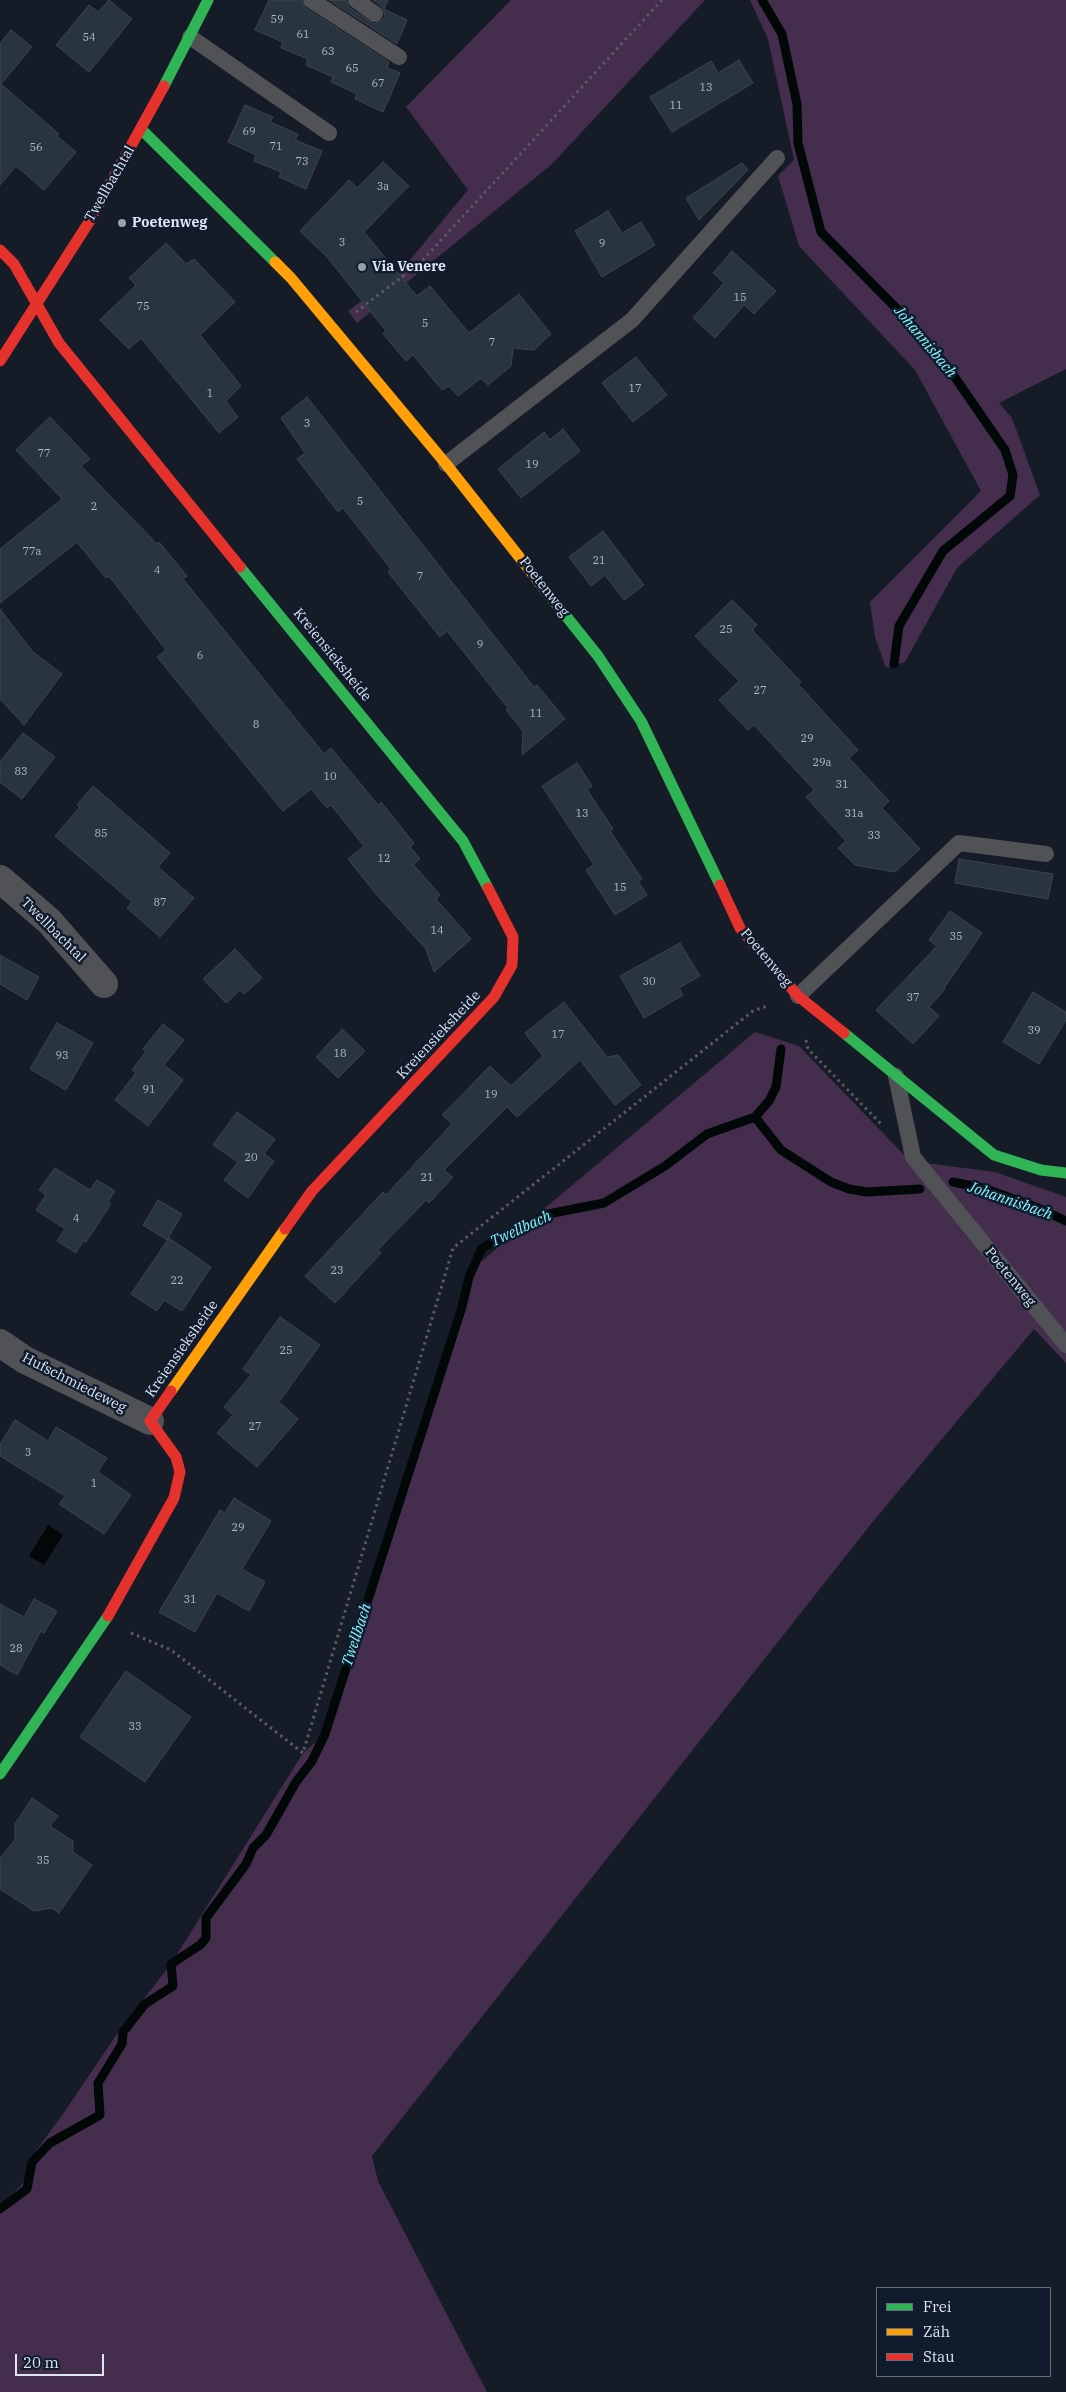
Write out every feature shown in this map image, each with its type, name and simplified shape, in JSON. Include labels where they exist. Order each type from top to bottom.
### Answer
[{"type":"street","name":"Twellbachtal","points":[[0,361],[89,222],[141,129],[208,0]]},
{"type":"street","name":"Poetenweg","points":[[141,129],[291,278],[446,464],[598,656],[641,721],[740,928],[798,996],[994,1155],[1041,1170],[1066,1173]]},
{"type":"street","name":"Kreiensieksheide","points":[[0,250],[14,264],[38,303],[59,343],[464,841],[513,937],[512,965],[494,998],[312,1191],[150,1421]]},
{"type":"street","name":"Twellbachtal","points":[[0,879],[49,921],[104,984]]},
{"type":"street","name":"Hufschmiedeweg","points":[[0,1343],[25,1360],[150,1421]]},
{"type":"street","points":[[0,1774],[105,1622],[174,1498],[180,1472],[176,1457],[150,1421]]},
{"type":"lane","points":[[312,0],[399,57]]},
{"type":"lane","points":[[356,0],[375,14]]},
{"type":"lane","points":[[190,37],[329,133]]},
{"type":"lane","points":[[446,464],[632,320],[778,158]]},
{"type":"lane","points":[[798,996],[959,843],[1046,854]]},
{"type":"lane","name":"Poetenweg","points":[[896,1075],[913,1157],[1066,1345]]},
{"type":"path","points":[[333,328],[420,263],[662,0]]},
{"type":"path","points":[[105,1622],[171,1650],[303,1753],[453,1248],[753,1011],[798,996],[808,1049],[913,1157]]},
{"type":"shaded area","points":[[511,0],[705,0],[551,165],[357,323],[348,311],[400,272],[468,190],[406,107]]},
{"type":"shaded area","points":[[750,0],[1066,0],[1066,369],[999,403],[1012,418],[1040,495],[957,568],[905,662],[886,668],[875,637],[870,602],[981,491],[915,370],[799,246],[778,176],[794,160],[768,39]]},
{"type":"shaded area","points":[[755,1032],[799,1046],[910,1161],[995,1172],[1066,1197],[1066,1363],[1034,1329],[871,1524],[372,2156],[378,2181],[487,2392],[0,2392],[0,2205],[21,2186],[28,2174],[28,2162],[119,2031],[171,1964],[303,1753],[325,1734],[459,1309],[465,1275]]},
{"type":"shaded area","points":[[48,1525],[63,1535],[44,1565],[29,1556]]},
{"type":"building","points":[[109,0],[132,19],[89,72],[56,45],[89,5],[98,12]]},
{"type":"building","points":[[269,0],[301,0],[306,8],[389,62],[387,68],[400,73],[383,112],[355,99],[357,94],[331,82],[333,77],[306,65],[308,59],[281,48],[283,42],[255,30]]},
{"type":"building","points":[[329,0],[346,0],[350,8],[374,24],[383,20],[385,15],[381,6],[373,0],[388,0],[384,9],[407,20],[397,44]]},
{"type":"building","points":[[11,30],[32,47],[1,84],[59,134],[57,136],[76,152],[44,190],[16,166],[0,185],[0,43]]},
{"type":"building","points":[[739,60],[753,83],[672,132],[650,97],[711,61],[718,73]]},
{"type":"building","points":[[245,105],[273,117],[270,122],[298,134],[295,140],[322,151],[306,189],[279,177],[281,172],[254,161],[256,155],[228,142]]},
{"type":"building","points":[[383,162],[409,186],[364,232],[417,296],[430,286],[469,333],[519,294],[551,334],[534,350],[513,348],[511,366],[488,385],[481,378],[458,396],[449,386],[442,390],[413,355],[406,361],[383,334],[386,331],[327,257],[300,231],[349,180],[357,188]]},
{"type":"building","points":[[742,163],[748,170],[699,220],[686,198]]},
{"type":"building","points":[[608,211],[622,233],[641,222],[655,245],[602,277],[575,231]]},
{"type":"building","points":[[166,243],[186,264],[194,259],[235,302],[200,335],[241,386],[226,401],[238,417],[219,433],[141,338],[129,349],[100,320],[136,285],[129,278]]},
{"type":"building","points":[[732,251],[776,291],[754,314],[744,305],[715,338],[693,318],[724,283],[713,273]]},
{"type":"building","points":[[636,357],[667,395],[633,422],[602,383]]},
{"type":"building","points":[[307,397],[534,687],[537,685],[565,719],[522,755],[523,731],[506,710],[508,708],[447,631],[440,637],[388,572],[391,569],[343,508],[338,512],[297,459],[305,453],[281,418]]},
{"type":"building","points":[[50,417],[90,459],[81,466],[157,544],[159,542],[187,576],[183,579],[324,754],[331,748],[378,805],[381,802],[414,843],[410,847],[420,859],[413,864],[440,895],[436,899],[471,939],[434,972],[426,949],[376,894],[348,859],[364,846],[331,805],[327,808],[311,789],[283,811],[157,657],[166,650],[109,576],[106,578],[77,542],[0,603],[0,549],[62,499],[16,450]]},
{"type":"building","points":[[563,429],[580,451],[521,498],[498,469],[544,432],[550,440]]},
{"type":"building","points":[[603,531],[644,585],[624,600],[605,575],[591,586],[569,557]]},
{"type":"building","points":[[732,600],[757,625],[752,630],[801,682],[798,684],[858,750],[849,758],[889,801],[882,808],[920,849],[895,872],[855,865],[838,848],[846,841],[806,797],[814,790],[754,725],[748,730],[719,700],[739,681],[695,636]]},
{"type":"building","points":[[0,609],[32,651],[62,674],[24,725],[0,699]]},
{"type":"building","points":[[23,733],[55,757],[22,799],[0,782],[0,762]]},
{"type":"building","points":[[577,763],[592,786],[587,790],[613,829],[610,831],[642,879],[638,881],[647,895],[615,915],[586,870],[594,865],[542,786]]},
{"type":"building","points":[[93,786],[170,853],[158,867],[194,898],[160,937],[127,908],[132,902],[55,836],[80,807],[77,805]]},
{"type":"building","points":[[959,859],[1053,874],[1048,899],[955,883]]},
{"type":"building","points":[[950,911],[982,933],[945,989],[929,1007],[939,1016],[913,1044],[876,1010],[937,946],[929,940]]},
{"type":"building","points":[[680,943],[700,976],[679,988],[683,995],[644,1018],[620,976]]},
{"type":"building","points":[[235,949],[262,978],[244,994],[240,990],[226,1003],[203,979]]},
{"type":"building","points":[[0,955],[39,977],[27,1000],[0,984]]},
{"type":"building","points":[[1033,992],[1066,1012],[1066,1020],[1039,1064],[1003,1042]]},
{"type":"building","points":[[564,1002],[607,1057],[618,1055],[641,1085],[615,1105],[580,1060],[517,1117],[507,1107],[444,1170],[453,1177],[429,1203],[426,1200],[378,1250],[381,1253],[335,1303],[305,1276],[383,1192],[386,1195],[452,1124],[442,1115],[490,1066],[511,1086],[543,1056],[525,1033]]},
{"type":"building","points":[[57,1023],[93,1043],[66,1090],[30,1069]]},
{"type":"building","points":[[163,1024],[184,1040],[164,1065],[183,1080],[148,1126],[115,1100],[136,1073],[132,1070],[146,1051],[143,1049]]},
{"type":"building","points":[[342,1029],[365,1051],[338,1078],[316,1057]]},
{"type":"building","points":[[237,1112],[275,1139],[264,1154],[274,1161],[248,1198],[224,1180],[238,1162],[213,1145]]},
{"type":"building","points":[[55,1168],[90,1190],[97,1180],[115,1191],[108,1202],[111,1204],[86,1242],[83,1241],[76,1253],[57,1241],[65,1229],[36,1210],[46,1195],[39,1190]]},
{"type":"building","points":[[158,1200],[182,1214],[167,1240],[143,1225]]},
{"type":"building","points":[[169,1238],[211,1267],[182,1311],[164,1300],[157,1311],[131,1294]]},
{"type":"building","points":[[280,1317],[320,1345],[279,1402],[298,1419],[257,1467],[217,1433],[233,1415],[224,1407],[251,1375],[243,1369]]},
{"type":"building","points":[[15,1420],[48,1441],[56,1427],[107,1458],[98,1472],[131,1495],[104,1534],[59,1504],[65,1496],[0,1456],[0,1444]]},
{"type":"building","points":[[234,1498],[271,1521],[242,1569],[265,1582],[249,1611],[217,1593],[195,1632],[159,1612],[220,1510],[225,1513]]},
{"type":"building","points":[[34,1599],[57,1611],[44,1633],[41,1631],[17,1675],[0,1665],[0,1604],[24,1617]]},
{"type":"building","points":[[126,1671],[191,1717],[145,1782],[80,1737]]},
{"type":"building","points":[[32,1798],[58,1816],[50,1826],[73,1841],[73,1852],[92,1865],[59,1913],[52,1908],[34,1911],[0,1889],[0,1858],[15,1840],[15,1824]]},
{"type":"waterway","name":"Johannisbach","points":[[762,0],[782,34],[797,104],[798,143],[821,232],[909,321],[952,373],[1005,450],[1013,475],[1010,496],[943,551],[899,626],[894,664]]},
{"type":"waterway","name":"Twellbach","points":[[0,2209],[27,2189],[32,2162],[50,2143],[100,2115],[98,2083],[122,2044],[123,2032],[145,2004],[173,1986],[171,1964],[200,1945],[206,1938],[206,1918],[246,1864],[253,1848],[266,1835],[296,1782],[312,1761],[325,1734],[462,1307],[469,1277],[482,1248],[548,1214],[604,1203],[665,1166],[707,1134],[755,1117],[769,1101],[776,1087],[781,1049]]},
{"type":"waterway","name":"Johannisbach","points":[[755,1117],[781,1150],[831,1182],[849,1189],[867,1192],[920,1189]]},
{"type":"waterway","name":"Johannisbach","points":[[953,1182],[983,1188],[1036,1207],[1066,1221]]},
{"type":"traffic: fast","points":[[164,86],[208,0]]},
{"type":"traffic: fast","points":[[141,129],[275,262]]},
{"type":"traffic: fast","points":[[240,567],[463,841],[488,888]]},
{"type":"traffic: fast","points":[[550,596],[598,656],[641,721],[720,885]]},
{"type":"traffic: fast","points":[[844,1033],[994,1155],[1041,1170],[1066,1173]]},
{"type":"traffic: fast","points":[[0,1774],[108,1616]]},
{"type":"traffic: slow","points":[[275,262],[291,278],[446,464],[550,596]]},
{"type":"traffic: slow","points":[[171,1391],[285,1229]]},
{"type":"traffic: jam","points":[[0,361],[89,222],[164,86]]},
{"type":"traffic: jam","points":[[0,250],[14,264],[59,343],[240,567]]},
{"type":"traffic: jam","points":[[720,885],[740,928],[798,996],[844,1033]]},
{"type":"traffic: jam","points":[[285,1229],[312,1191],[494,997],[512,965],[513,937],[488,888]]},
{"type":"traffic: jam","points":[[108,1616],[174,1498],[180,1472],[176,1457],[150,1421],[171,1391]]},
{"type":"place","name":"Poetenweg","points":[[122,223]]},
{"type":"place","name":"Via Venere","points":[[362,267]]}]
